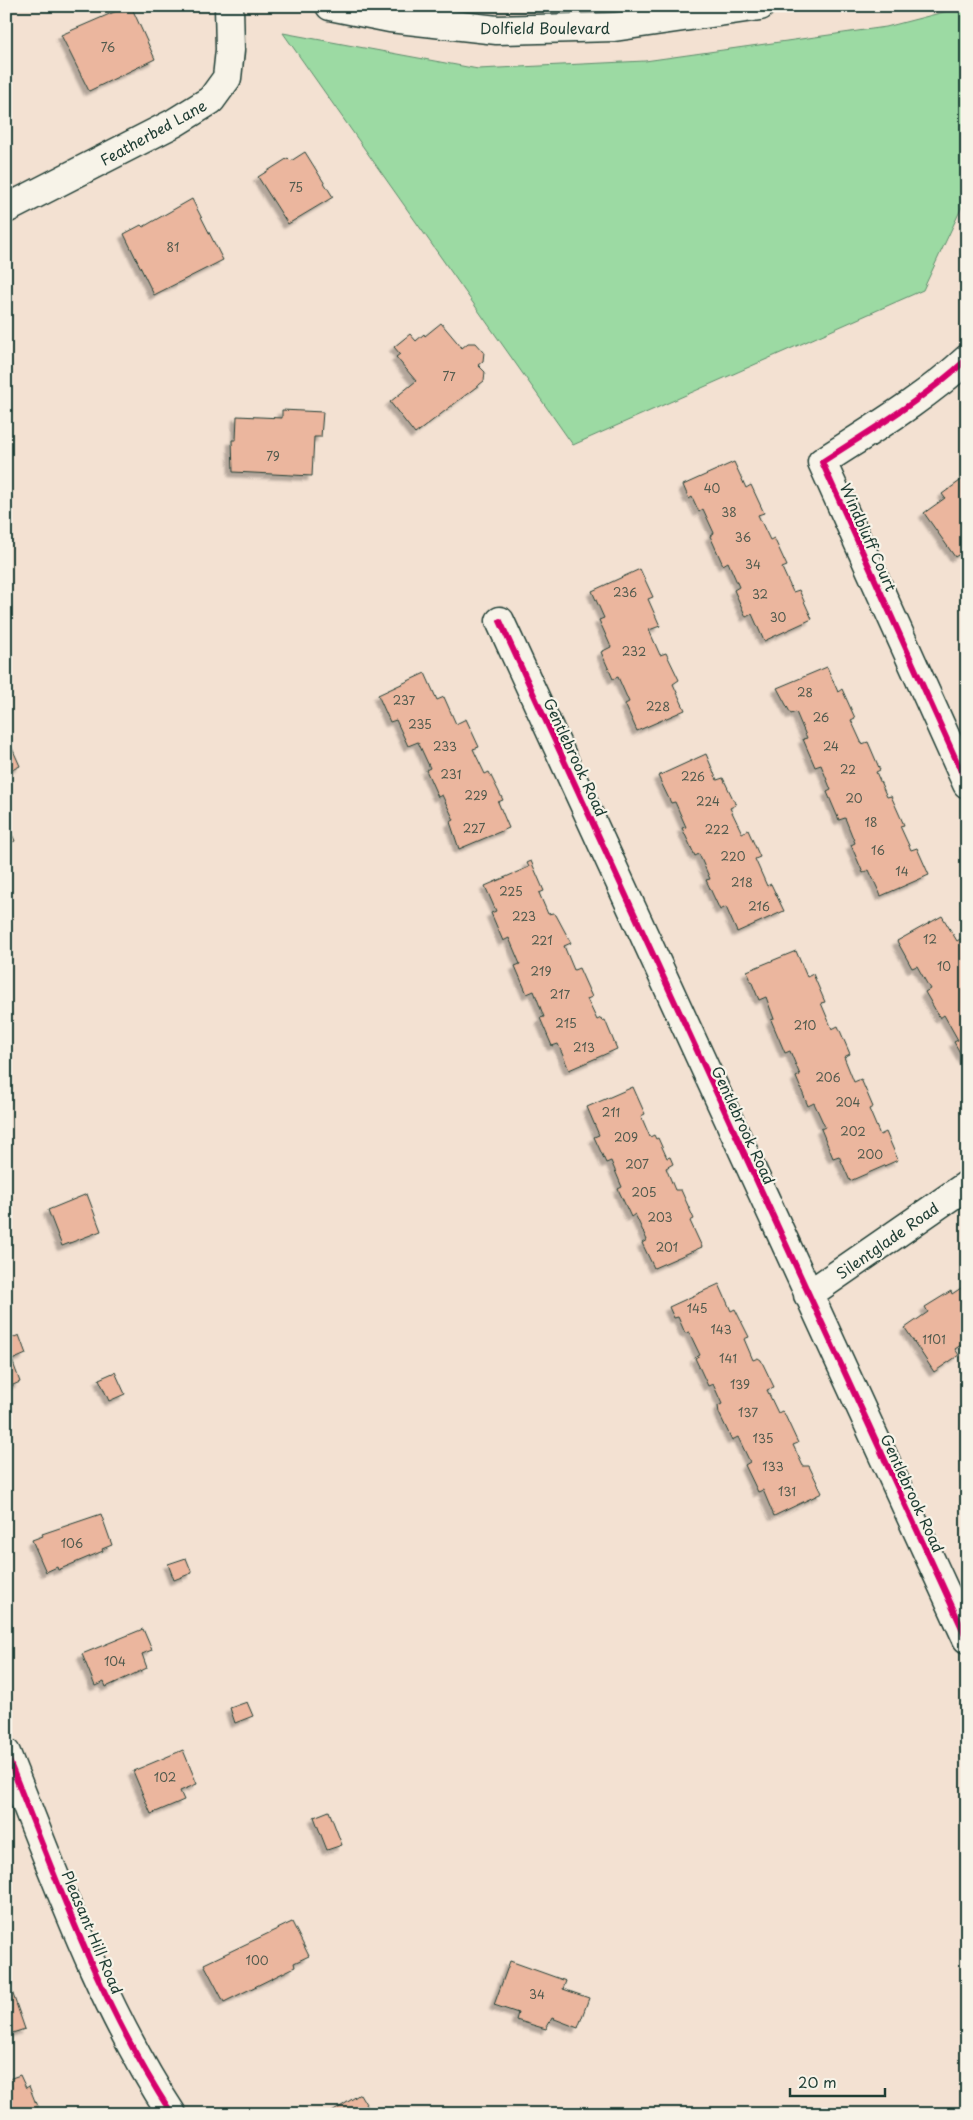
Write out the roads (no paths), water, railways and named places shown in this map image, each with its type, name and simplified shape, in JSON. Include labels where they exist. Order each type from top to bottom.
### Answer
[{"type":"street","name":"Dolfield Boulevard","points":[[330,6],[390,18],[497,30],[614,27],[760,6]]},
{"type":"street","name":"Featherbed Lane","points":[[6,209],[174,123],[211,100],[227,78],[230,50],[229,9]]},
{"type":"street","name":"Windbluff Court","points":[[967,359],[902,409],[822,462],[967,784]]},
{"type":"street","name":"Gentlebrook Road","points":[[500,621],[967,1639]]},
{"type":"street","name":"Silentglade Road","points":[[808,1295],[967,1185]]},
{"type":"street","name":"Pleasant Hill Road","points":[[6,1753],[111,2008],[150,2080],[172,2114]]}]
